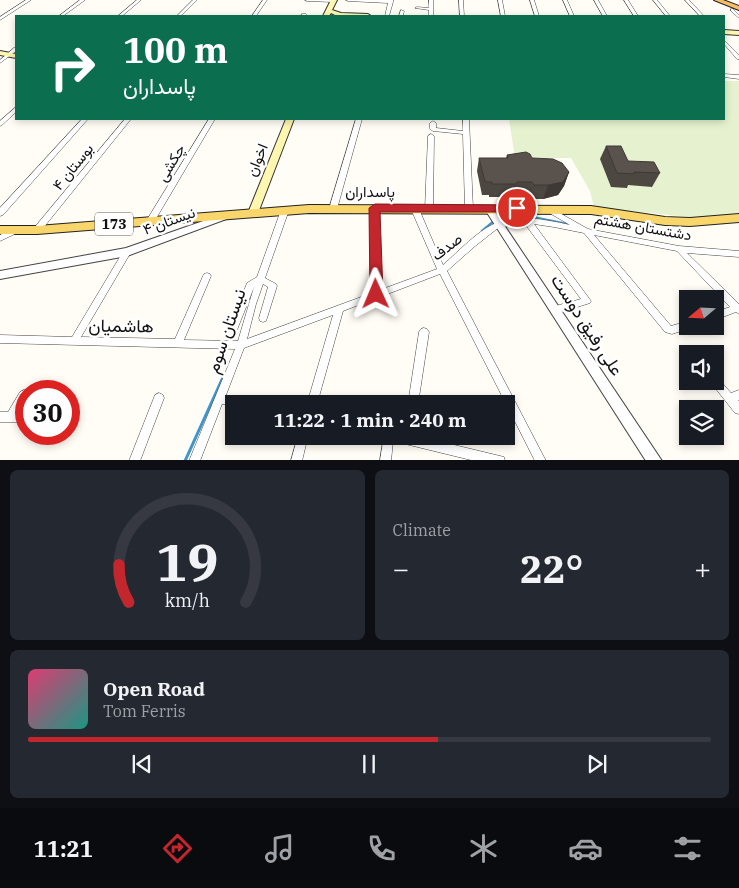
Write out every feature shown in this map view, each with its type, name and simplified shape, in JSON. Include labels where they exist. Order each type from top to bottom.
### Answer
[{"type":"highway","points":[[717,0],[736,9]]},
{"type":"highway","points":[[730,0],[739,3]]},
{"type":"main road","points":[[330,14],[335,0]]},
{"type":"main road","points":[[725,34],[739,34]]},
{"type":"main road","points":[[0,53],[13,55]]},
{"type":"main road","name":"اخوان","points":[[253,212],[290,120]]},
{"type":"main road","name":"پاسداران","points":[[0,230],[37,230],[285,210],[375,208],[591,210],[682,222],[739,218]]},
{"type":"street","points":[[0,19],[29,0]]},
{"type":"street","points":[[62,15],[83,0]]},
{"type":"street","points":[[121,15],[139,0]]},
{"type":"street","points":[[180,15],[195,0]]},
{"type":"street","points":[[255,15],[265,0]]},
{"type":"street","points":[[307,1],[335,0]]},
{"type":"street","points":[[348,0],[391,1],[387,15]]},
{"type":"street","points":[[430,0],[431,15]]},
{"type":"street","points":[[461,0],[462,15]]},
{"type":"street","points":[[500,0],[503,15]]},
{"type":"street","points":[[532,0],[537,15]]},
{"type":"street","points":[[565,0],[572,15]]},
{"type":"street","points":[[596,0],[604,15]]},
{"type":"street","points":[[626,0],[635,15]]},
{"type":"street","points":[[656,0],[667,15]]},
{"type":"street","points":[[687,0],[701,15]]},
{"type":"street","points":[[417,8],[431,9]]},
{"type":"street","points":[[736,9],[739,17]]},
{"type":"street","points":[[725,42],[739,58]]},
{"type":"street","points":[[0,62],[13,55]]},
{"type":"street","points":[[725,76],[739,77]]},
{"type":"street","points":[[0,124],[15,110]]},
{"type":"street","points":[[0,214],[84,120]]},
{"type":"street","name":"بوستان ۴","points":[[37,230],[127,120]]},
{"type":"street","name":"چکشی","points":[[151,220],[211,120]]},
{"type":"street","points":[[332,209],[359,120]]},
{"type":"street","points":[[466,120],[469,209]]},
{"type":"street","points":[[433,123],[433,129],[467,133]]},
{"type":"street","points":[[429,209],[431,136]]},
{"type":"street","points":[[375,208],[376,294]]},
{"type":"street","points":[[416,209],[443,270],[541,460]]},
{"type":"street","name":"علی رفیق دوست","points":[[489,209],[655,460]]},
{"type":"street","name":"دشتستان هشتم","points":[[549,209],[586,231],[679,249],[737,256]]},
{"type":"street","name":"نیستان سوم","points":[[194,460],[241,344],[285,210]]},
{"type":"street","name":"نیستان ۴","points":[[0,275],[127,252],[229,214]]},
{"type":"street","points":[[528,222],[586,299],[585,302],[555,310]]},
{"type":"street","points":[[499,224],[552,223],[586,231],[668,329],[679,328]]},
{"type":"street","name":"صدف","points":[[241,344],[443,270],[499,224]]},
{"type":"street","points":[[0,238],[14,231]]},
{"type":"street","points":[[679,249],[738,309],[724,313]]},
{"type":"street","points":[[74,341],[127,252]]},
{"type":"street","points":[[178,344],[207,276]]},
{"type":"street","points":[[234,327],[250,285],[261,279],[273,286],[263,318]]},
{"type":"street","points":[[314,395],[338,308]]},
{"type":"street","points":[[414,395],[424,332]]},
{"type":"street","name":"هاشمیان","points":[[0,340],[241,344]]},
{"type":"street","points":[[724,388],[734,396],[739,409]]},
{"type":"street","points":[[134,460],[159,398]]},
{"type":"street","points":[[219,398],[225,399]]},
{"type":"street","points":[[11,417],[15,410]]},
{"type":"street","points":[[0,417],[15,417]]},
{"type":"street","points":[[296,460],[300,445]]},
{"type":"street","points":[[385,460],[388,445]]},
{"type":"street","points":[[432,445],[478,458],[500,460]]},
{"type":"green space","points":[[725,81],[739,81],[739,214],[697,218],[594,207],[590,191],[571,158],[515,158],[509,120],[725,120]]},
{"type":"building","points":[[606,146],[621,146],[628,161],[654,162],[660,173],[617,173]]},
{"type":"building","points":[[526,152],[532,158],[553,159],[562,163],[569,172],[563,182],[534,185],[532,182],[492,184],[492,182],[485,182],[479,158],[508,158],[507,155]]},
{"type":"waterway","points":[[504,219],[532,217],[567,224]]},
{"type":"waterway","points":[[482,231],[494,221]]},
{"type":"waterway","points":[[185,460],[224,375]]},
{"type":"route","points":[[376,294],[375,208],[517,208]]}]
